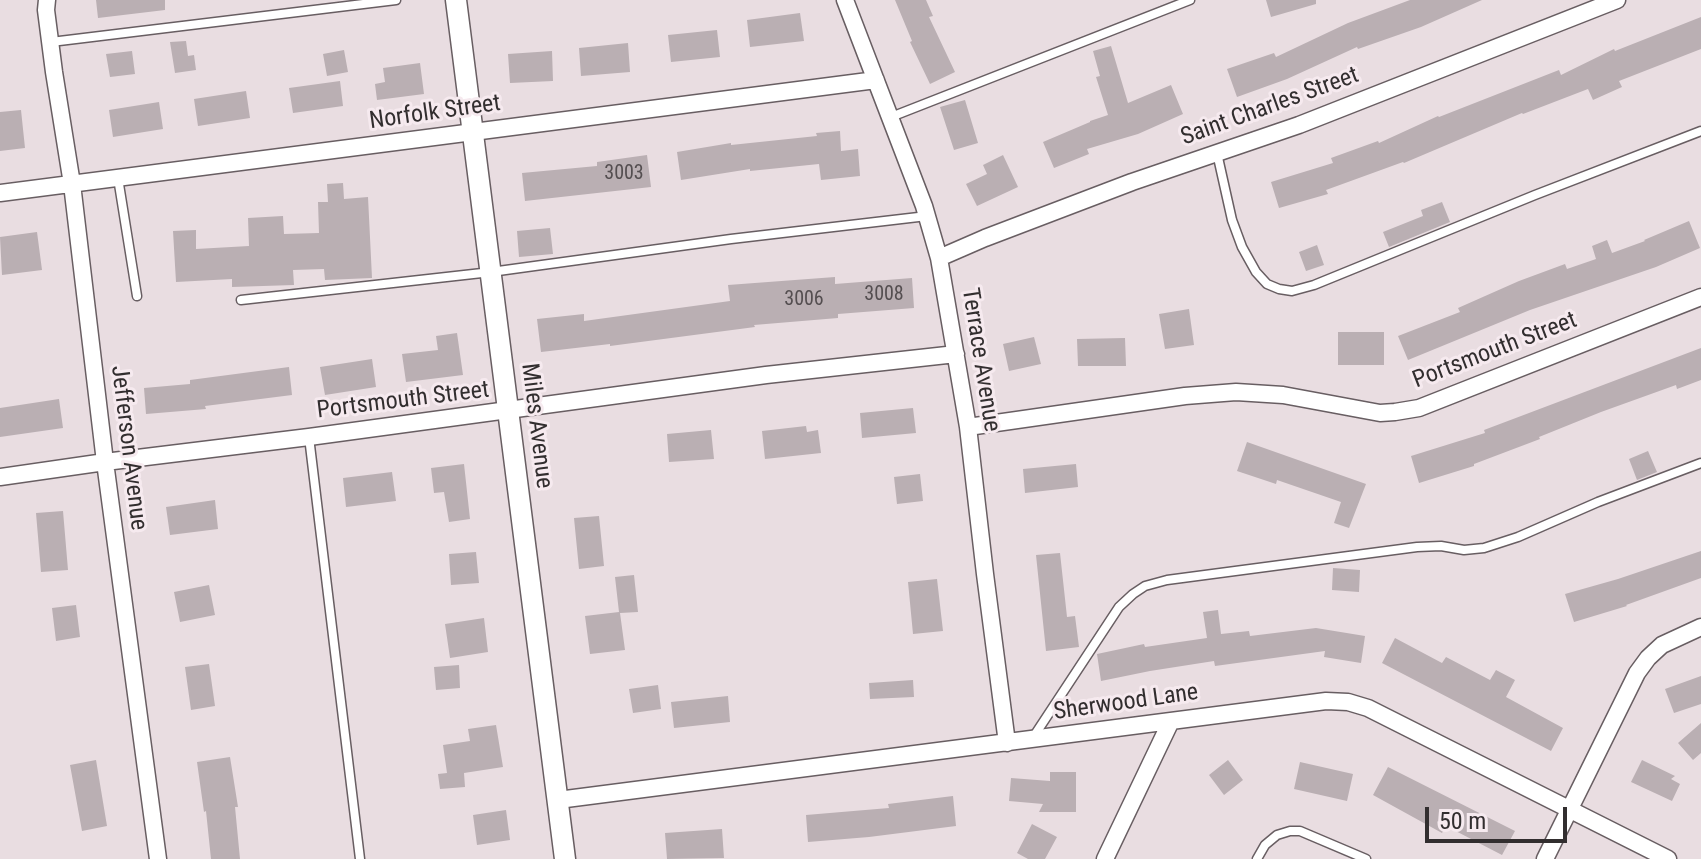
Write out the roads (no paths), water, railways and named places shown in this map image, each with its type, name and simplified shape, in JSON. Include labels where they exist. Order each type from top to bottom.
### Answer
[{"type":"street","name":"Jefferson Avenue","points":[[47,0],[50,42],[72,184],[158,859]]},
{"type":"street","name":"Miles Avenue","points":[[456,0],[565,859]]},
{"type":"street","name":"Terrace Avenue","points":[[845,0],[891,117],[939,258],[968,427],[1007,743]]},
{"type":"street","name":"Saint Charles Street","points":[[939,258],[1132,182],[1299,125],[1617,0]]},
{"type":"street","name":"Norfolk Street","points":[[0,193],[876,80]]},
{"type":"street","name":"Portsmouth Street","points":[[968,427],[1185,396],[1236,392],[1283,395],[1380,413],[1419,408],[1701,297]]},
{"type":"street","name":"Portsmouth Street","points":[[0,477],[766,375],[956,354]]},
{"type":"street","points":[[1545,859],[1637,673],[1662,645],[1701,627]]},
{"type":"street","name":"Sherwood Lane","points":[[558,800],[1326,701],[1348,702],[1368,708],[1668,859]]},
{"type":"street","points":[[1105,859],[1171,721]]},
{"type":"lane","points":[[50,42],[396,0]]},
{"type":"lane","points":[[891,117],[1190,0]]},
{"type":"lane","points":[[1217,153],[1232,220],[1242,247],[1267,284],[1292,291],[1701,131]]},
{"type":"lane","points":[[118,177],[137,296]]},
{"type":"lane","points":[[241,300],[491,272],[927,216]]},
{"type":"lane","points":[[309,437],[360,859]]},
{"type":"lane","points":[[1032,740],[1119,607],[1145,586],[1167,580],[1417,547],[1484,548],[1701,463]]},
{"type":"lane","points":[[1257,859],[1265,845],[1277,835],[1290,831],[1306,833],[1366,859]]}]
